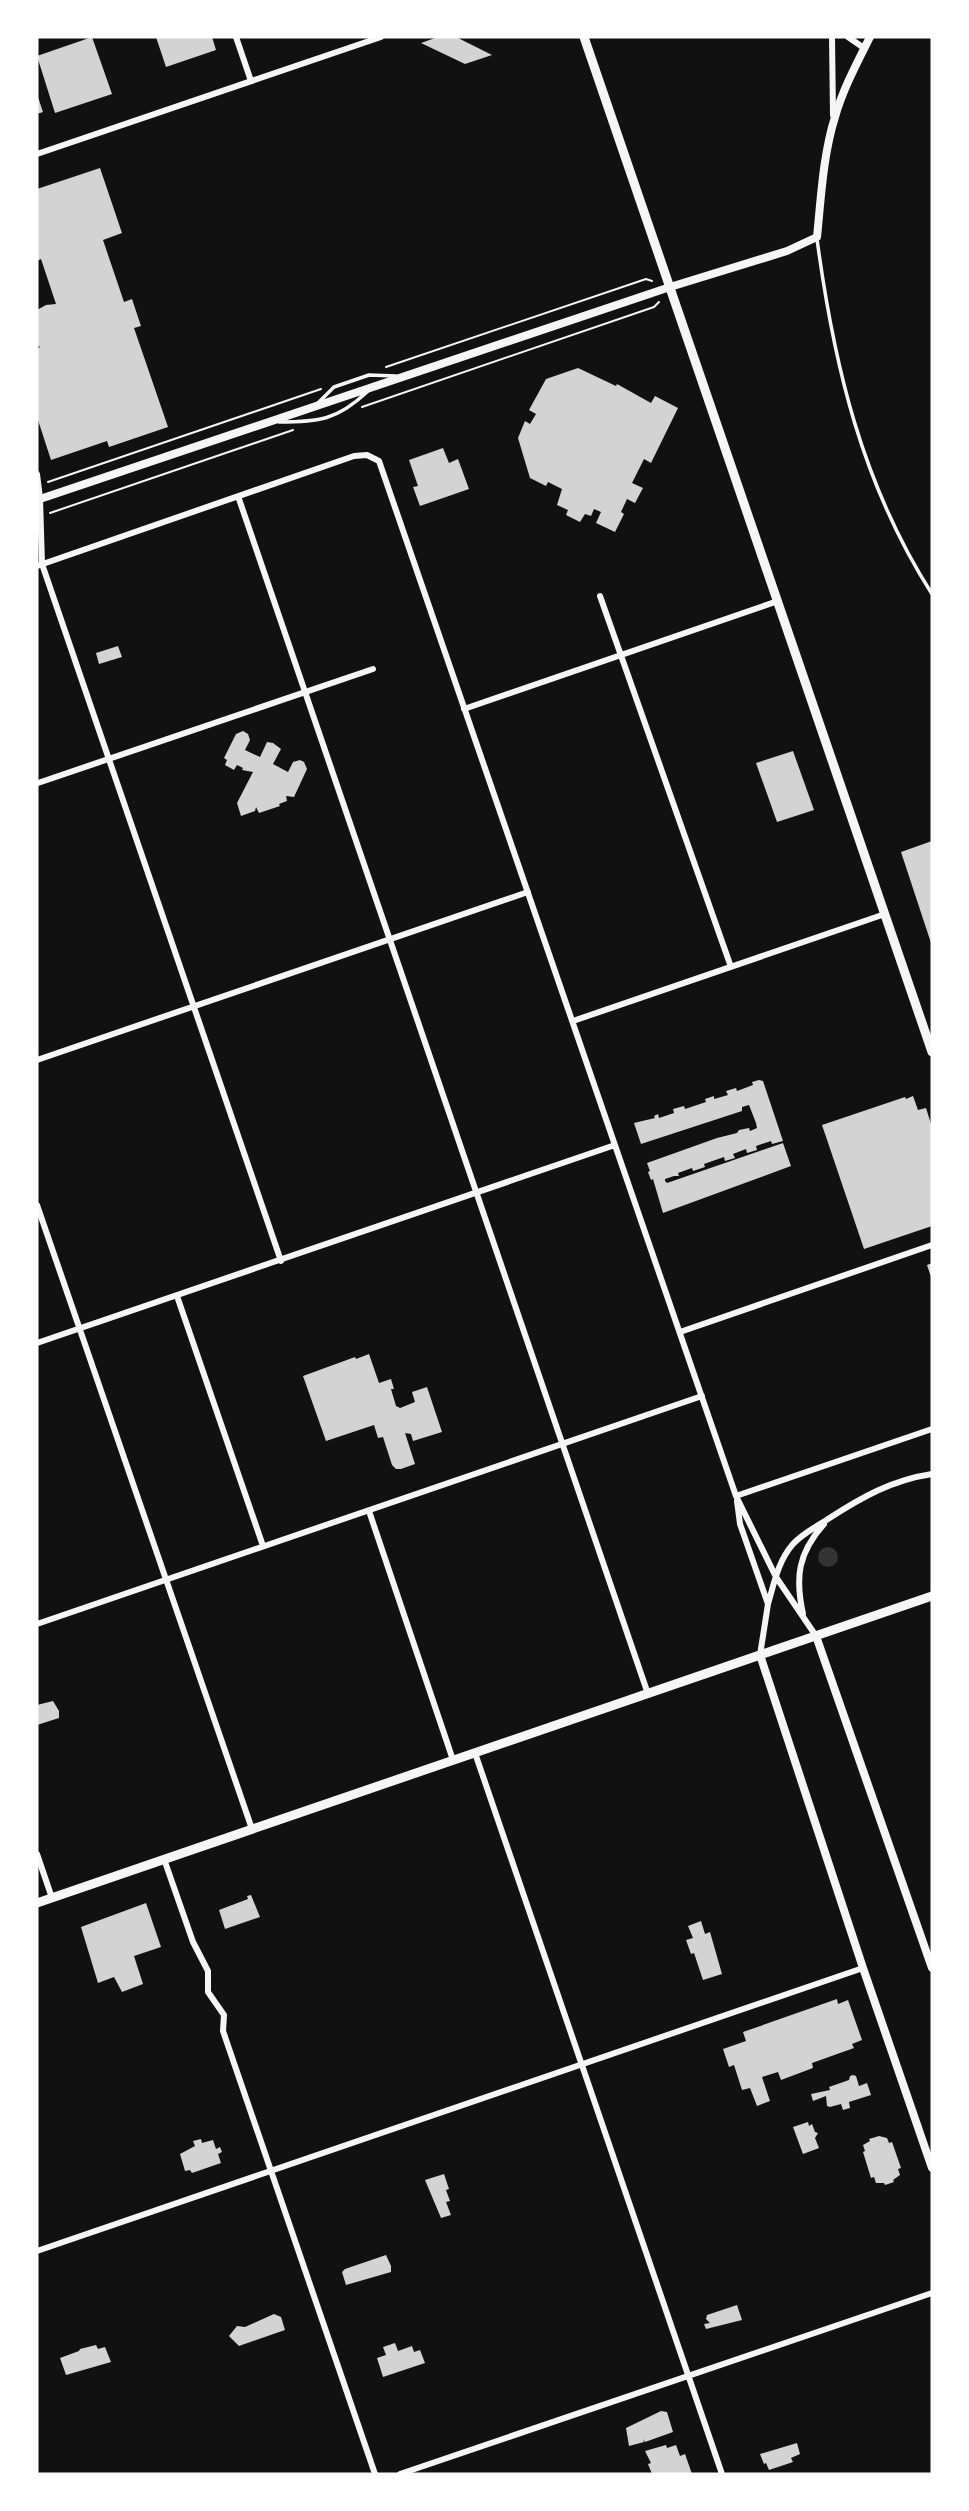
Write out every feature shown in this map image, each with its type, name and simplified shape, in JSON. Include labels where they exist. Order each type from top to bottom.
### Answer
[{"type":"main road","points":[[584,37],[932,1052]]},
{"type":"main road","points":[[37,1903],[932,1596]]},
{"type":"street","points":[[236,37],[251,81]]},
{"type":"street","points":[[37,155],[381,37]]},
{"type":"street","points":[[832,37],[834,120]]},
{"type":"street","points":[[848,37],[864,48]]},
{"type":"street","points":[[38,499],[670,287],[788,251],[817,237],[824,173],[834,120],[849,78],[870,37]]},
{"type":"street","points":[[39,565],[356,455],[368,455],[379,461],[736,1496],[776,1577],[816,1636],[929,1948],[932,1968]]},
{"type":"street","points":[[37,474],[39,565],[109,759],[281,1261]]},
{"type":"street","points":[[237,496],[648,1694]]},
{"type":"street","points":[[600,596],[730,967]]},
{"type":"street","points":[[464,709],[778,601]]},
{"type":"street","points":[[38,783],[373,669]]},
{"type":"street","points":[[37,1060],[528,892]]},
{"type":"street","points":[[572,1021],[885,914]]},
{"type":"street","points":[[37,1343],[615,1145]]},
{"type":"street","points":[[37,1205],[252,1829]]},
{"type":"street","points":[[680,1332],[932,1245]]},
{"type":"street","points":[[177,1296],[263,1546]]},
{"type":"street","points":[[37,1624],[702,1396]]},
{"type":"street","points":[[736,1496],[932,1429]]},
{"type":"street","points":[[932,1474],[877,1489],[812,1528],[792,1545],[781,1562],[768,1604],[760,1655],[932,2168]]},
{"type":"street","points":[[736,1496],[740,1524],[768,1604]]},
{"type":"street","points":[[369,1511],[453,1760]]},
{"type":"street","points":[[803,1615],[797,1577],[804,1555],[816,1532],[827,1520]]},
{"type":"street","points":[[475,1753],[722,2474]]},
{"type":"street","points":[[37,1854],[52,1898]]},
{"type":"street","points":[[164,1858],[193,1942],[208,1971],[208,1992],[224,2015],[223,2031],[375,2474]]},
{"type":"street","points":[[37,2251],[863,1968]]},
{"type":"street","points":[[400,2474],[932,2293]]},
{"type":"lane","points":[[817,237],[827,310],[849,409],[890,514],[932,593]]},
{"type":"lane","points":[[316,406],[334,387],[369,375],[405,376]]},
{"type":"lane","points":[[270,422],[313,422],[337,414],[348,410],[373,387]]},
{"type":"path","points":[[590,297],[646,279]]},
{"type":"path","points":[[610,322],[654,307]]},
{"type":"path","points":[[39,485],[83,470]]},
{"type":"shaded area","points":[[828,1547],[835,1550],[838,1557],[835,1564],[828,1567],[821,1564],[818,1557],[821,1550]]},
{"type":"building","points":[[92,37],[112,94],[55,113],[37,56]]},
{"type":"building","points":[[156,37],[212,37],[216,50],[166,67]]},
{"type":"building","points":[[438,37],[456,37],[492,55],[465,64],[421,43]]},
{"type":"building","points":[[37,94],[43,112],[37,114]]},
{"type":"building","points":[[100,168],[122,233],[103,240],[124,302],[132,299],[141,326],[134,328],[168,427],[109,447],[107,441],[51,460],[37,417],[37,349],[40,347],[37,345],[37,310],[56,304],[41,259],[37,261],[37,189]]},
{"type":"building","points":[[578,368],[616,386],[617,384],[651,403],[655,396],[678,408],[651,463],[644,459],[632,483],[643,488],[635,503],[627,499],[621,512],[624,514],[615,532],[596,523],[601,512],[594,509],[591,516],[585,514],[580,522],[566,515],[568,510],[557,505],[562,489],[548,482],[546,486],[530,478],[518,438],[525,421],[530,424],[536,414],[529,410],[546,379]]},
{"type":"building","points":[[443,448],[449,463],[458,459],[469,489],[420,506],[413,487],[418,486],[409,460]]},
{"type":"building","points":[[118,646],[122,657],[99,664],[96,653]]},
{"type":"building","points":[[243,731],[248,734],[250,740],[245,750],[260,757],[267,742],[273,743],[281,749],[273,764],[288,772],[293,762],[300,760],[307,769],[294,797],[286,796],[287,801],[279,804],[280,806],[259,813],[256,807],[255,811],[241,816],[237,803],[253,772],[242,770],[243,768],[237,765],[234,770],[225,765],[227,760],[224,758],[236,734]]},
{"type":"building","points":[[793,751],[814,810],[777,822],[756,763]]},
{"type":"building","points":[[932,841],[932,946],[901,852]]},
{"type":"building","points":[[759,1080],[763,1081],[783,1141],[772,1144],[771,1141],[756,1146],[757,1150],[747,1153],[746,1149],[733,1154],[735,1158],[725,1161],[724,1157],[704,1164],[705,1167],[678,1173],[679,1176],[665,1181],[667,1183],[783,1143],[791,1166],[663,1213],[647,1163],[737,1133],[739,1130],[749,1128],[750,1131],[757,1128],[756,1123],[749,1105],[742,1107],[742,1111],[641,1144],[634,1123],[655,1118],[658,1114],[659,1118],[674,1113],[673,1109],[684,1106],[685,1109],[706,1102],[705,1099],[714,1096],[714,1099],[728,1095],[726,1091],[736,1088],[737,1091]]},
{"type":"building","points":[[913,1096],[918,1110],[926,1108],[932,1127],[932,1226],[864,1249],[822,1125]]},
{"type":"building","points":[[932,1263],[932,1280],[927,1265]]},
{"type":"building","points":[[369,1354],[379,1383],[391,1379],[396,1406],[400,1408],[415,1402],[412,1392],[427,1387],[442,1432],[413,1441],[411,1434],[405,1433],[415,1464],[401,1469],[392,1465],[383,1437],[378,1438],[374,1425],[326,1441],[303,1376]]},
{"type":"building","points":[[53,1701],[59,1711],[59,1718],[37,1725],[37,1705]]},
{"type":"building","points":[[251,1895],[260,1917],[225,1929],[219,1910],[248,1899],[247,1896]]},
{"type":"building","points":[[146,1903],[161,1947],[134,1956],[143,1984],[122,1992],[114,1977],[98,1983],[81,1927]]},
{"type":"building","points":[[701,1921],[705,1934],[710,1932],[722,1974],[703,1980],[694,1953],[691,1954],[686,1940],[693,1938],[688,1926]]},
{"type":"building","points":[[837,1999],[838,2004],[848,2000],[862,2040],[852,2044],[854,2048],[812,2063],[813,2068],[781,2080],[778,2072],[762,2077],[770,2101],[757,2106],[750,2088],[742,2090],[734,2065],[729,2067],[723,2049],[746,2041],[743,2032]]},
{"type":"building","points":[[853,2075],[856,2076],[859,2086],[867,2083],[871,2095],[849,2102],[850,2108],[843,2110],[841,2104],[827,2106],[826,2096],[813,2101],[811,2094],[830,2090],[829,2087],[849,2080]]},
{"type":"building","points":[[808,2122],[818,2133],[815,2138],[819,2148],[803,2154],[793,2127]]},
{"type":"building","points":[[879,2136],[887,2138],[889,2143],[892,2142],[901,2168],[898,2169],[900,2175],[894,2182],[885,2185],[876,2183],[874,2177],[871,2178],[863,2152],[863,2145],[870,2141],[869,2139]]},
{"type":"building","points":[[201,2139],[202,2143],[213,2140],[216,2149],[220,2147],[222,2152],[218,2154],[221,2163],[192,2173],[190,2170],[185,2171],[180,2154],[195,2146],[193,2141]]},
{"type":"building","points":[[444,2174],[450,2201],[446,2202],[451,2215],[441,2218],[425,2180]]},
{"type":"building","points":[[386,2255],[391,2272],[346,2285],[342,2272],[345,2269]]},
{"type":"building","points":[[737,2305],[742,2320],[706,2329],[704,2324],[710,2323],[706,2319],[707,2315]]},
{"type":"building","points":[[274,2314],[281,2317],[285,2330],[239,2346],[229,2336],[237,2326],[245,2327]]},
{"type":"building","points":[[395,2343],[398,2351],[412,2346],[414,2352],[420,2350],[425,2363],[383,2377],[377,2358],[386,2355],[383,2347]]},
{"type":"building","points":[[96,2345],[98,2349],[105,2347],[111,2362],[66,2375],[60,2358]]},
{"type":"building","points":[[661,2411],[667,2412],[673,2432],[645,2442],[643,2439],[644,2442],[629,2446],[626,2428]]},
{"type":"building","points":[[797,2443],[800,2454],[791,2458],[793,2462],[769,2470],[766,2463],[764,2464],[760,2454]]},
{"type":"building","points":[[666,2445],[667,2448],[676,2445],[680,2456],[685,2454],[692,2474],[652,2474],[648,2464],[651,2463],[645,2451]]}]
